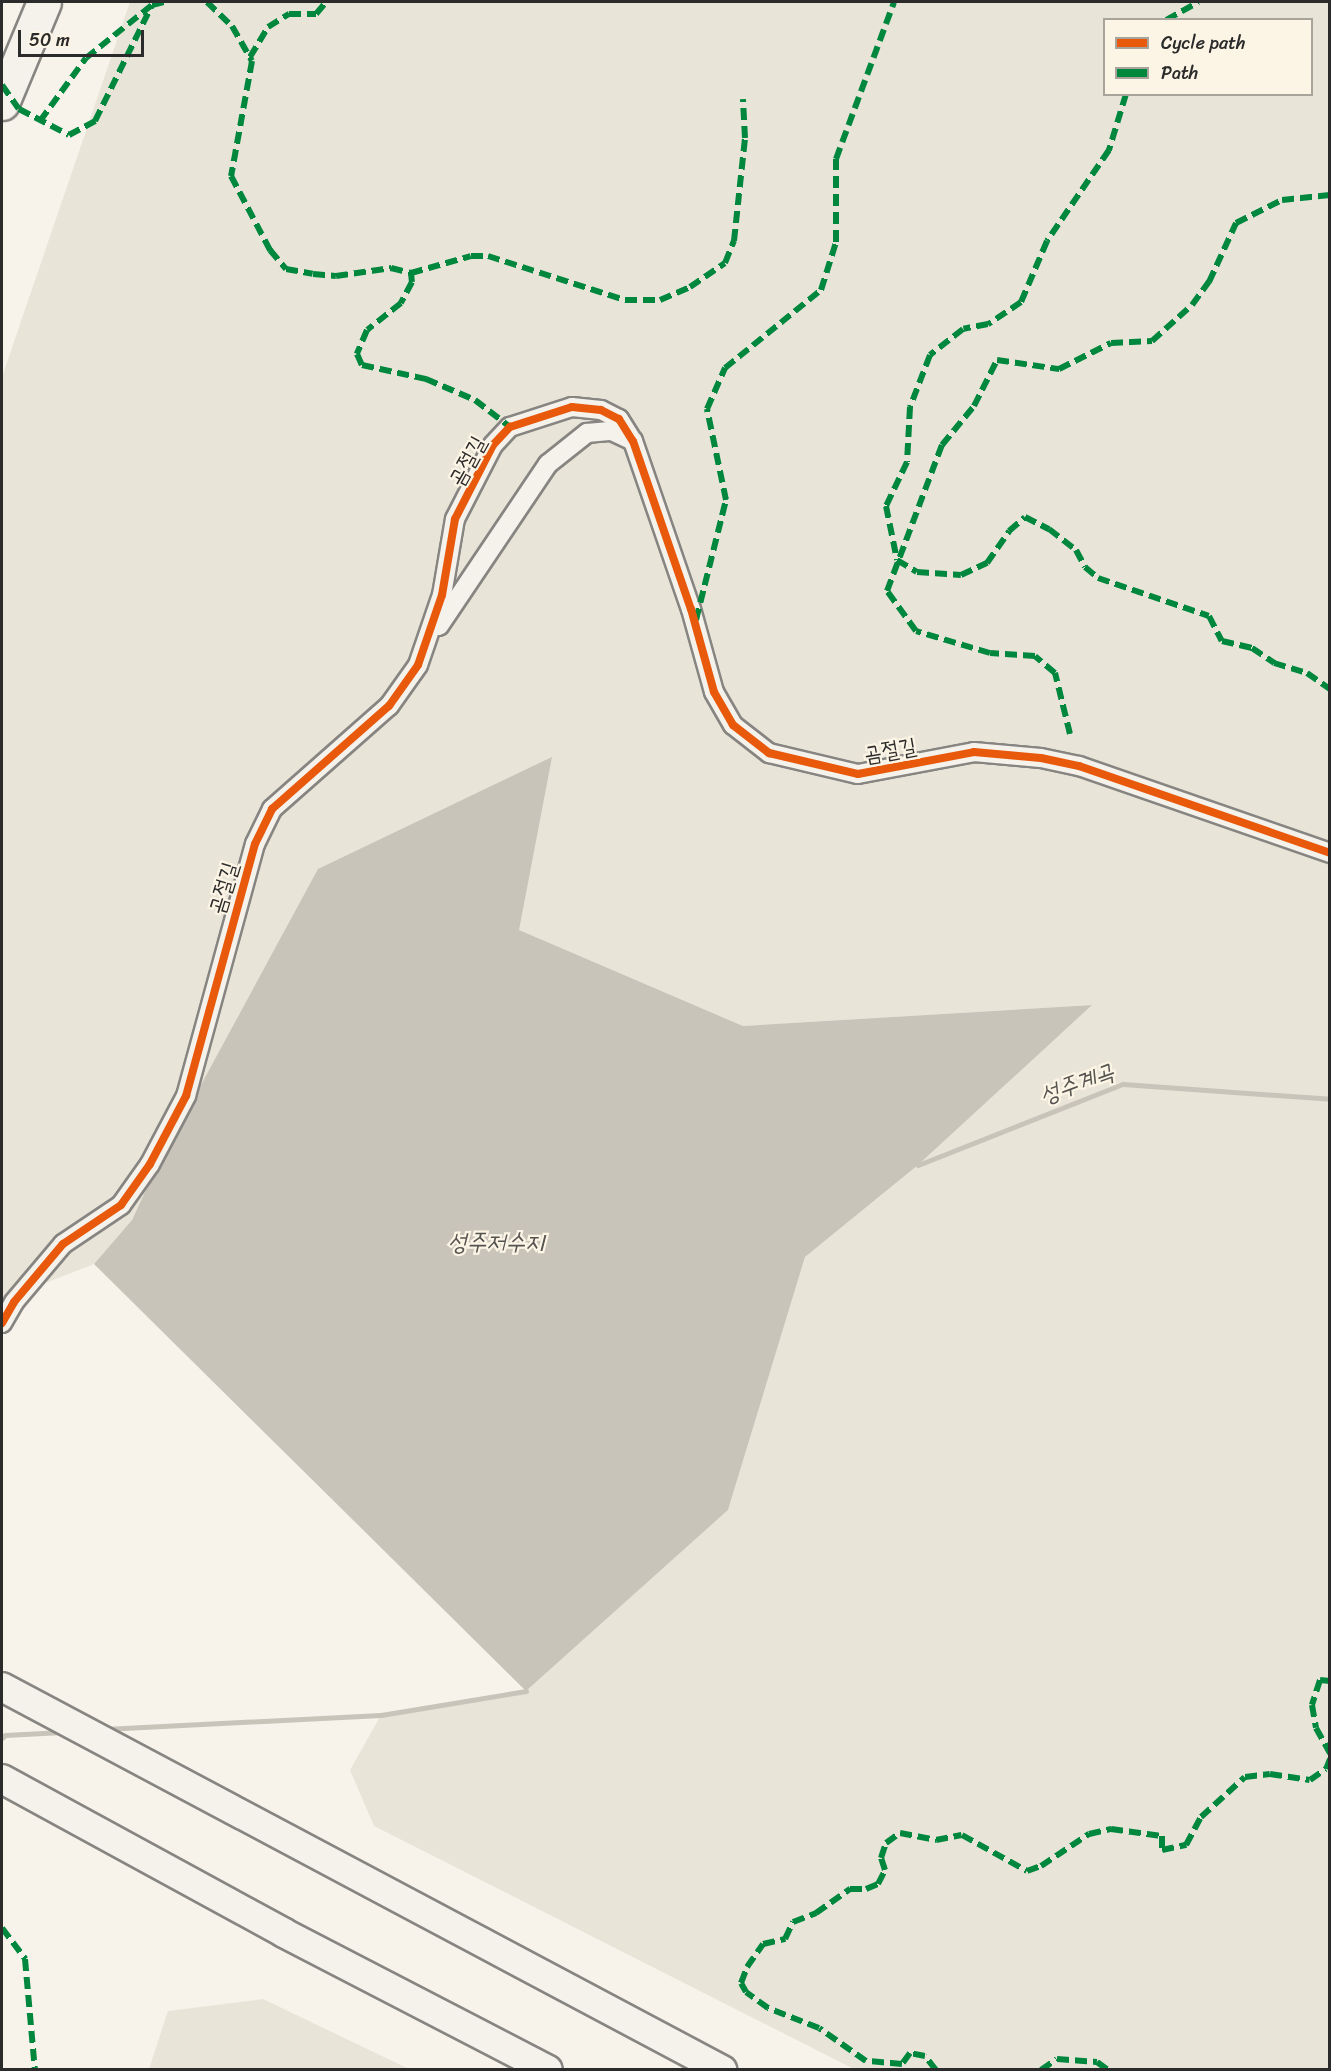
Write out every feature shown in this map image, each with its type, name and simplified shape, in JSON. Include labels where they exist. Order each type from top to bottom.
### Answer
[{"type":"highway","points":[[2,103],[44,2]]},
{"type":"main road","points":[[2,1687],[357,1878],[722,2070]]},
{"type":"main road","points":[[2,1779],[284,1933],[548,2070]]},
{"type":"street","name":"곰절길","points":[[2,1323],[14,1302],[63,1244],[121,1204],[150,1164],[186,1096],[255,844],[272,809],[389,706],[427,645],[442,595],[455,519],[493,445],[510,427],[572,407],[601,410],[619,419],[633,441],[691,609],[714,692],[733,725],[769,753],[858,774],[974,752],[1041,758],[1079,766],[1329,853]]},
{"type":"street","points":[[427,645],[548,464],[587,434],[612,431],[633,441]]},
{"type":"shaded area","points":[[130,2],[1329,2],[1329,2069],[854,2069],[374,1826],[350,1770],[381,1715],[526,1691],[728,1510],[805,1257],[918,1165],[1091,1005],[743,1026],[518,930],[551,757],[156,1168],[132,1220],[94,1264],[2,1300],[2,377]]},
{"type":"shaded area","points":[[263,1999],[409,2069],[149,2069],[168,2011]]},
{"type":"water","name":"성주저수지","points":[[552,757],[519,930],[743,1026],[1092,1005],[918,1165],[805,1257],[728,1510],[526,1691],[94,1264],[132,1220],[156,1168],[318,869]]},
{"type":"waterway","name":"성주계곡","points":[[918,1165],[1123,1084],[1330,1099]]},
{"type":"waterway","points":[[104,1729],[381,1715],[526,1691]]},
{"type":"waterway","points":[[2,1738],[5,1735],[62,1732]]},
{"type":"marked path","points":[[40,121],[86,58],[152,5],[164,2]]},
{"type":"marked path","points":[[207,2],[232,26],[252,61],[231,176],[270,250],[286,269],[313,274],[336,276],[391,268],[411,273],[412,282],[401,303],[367,330],[357,354],[362,365],[426,379],[475,400],[510,427]]},
{"type":"marked path","points":[[250,57],[268,27],[289,14],[316,14],[326,2]]},
{"type":"marked path","points":[[696,620],[726,500],[707,409],[725,368],[821,290],[836,242],[836,159],[894,2]]},
{"type":"marked path","points":[[1170,18],[1198,2]]},
{"type":"marked path","points":[[2,85],[19,109],[69,135],[95,121],[152,5]]},
{"type":"marked path","points":[[1125,96],[1109,150],[1047,241],[1021,302],[988,324],[963,329],[930,355],[910,407],[907,462],[886,506],[897,560],[917,572],[961,575],[987,563],[1009,531],[1025,517],[1049,529],[1076,550],[1085,567],[1098,578],[1209,616],[1222,641],[1252,648],[1274,663],[1307,673],[1330,689]]},
{"type":"marked path","points":[[411,273],[471,256],[488,256],[625,300],[660,300],[690,287],[725,263],[734,241],[745,138],[743,99]]},
{"type":"marked path","points":[[1070,734],[1055,673],[1035,656],[990,653],[916,631],[887,591],[942,445],[974,406],[997,360],[1059,369],[1111,343],[1152,341],[1192,305],[1209,282],[1236,223],[1282,200],[1330,195]]},
{"type":"marked path","points":[[1330,1681],[1320,1680],[1312,1705],[1316,1728],[1330,1753]]},
{"type":"marked path","points":[[936,2070],[925,2056],[910,2053],[902,2064],[866,2061],[819,2028],[768,2008],[746,1992],[741,1983],[747,1967],[763,1944],[785,1939],[793,1922],[816,1913],[850,1889],[866,1889],[878,1884],[885,1870],[881,1858],[886,1843],[900,1833],[936,1840],[962,1835],[1027,1871],[1041,1866],[1089,1834],[1111,1829],[1162,1836],[1162,1850],[1186,1845],[1201,1817],[1245,1777],[1270,1774],[1310,1780],[1326,1769],[1330,1759]]},
{"type":"marked path","points":[[2,1928],[25,1959],[35,2070]]},
{"type":"marked path","points":[[1041,2070],[1057,2059],[1097,2062],[1108,2070]]},
{"type":"cycle path","points":[[2,1323],[14,1302],[63,1244],[121,1205],[150,1164],[186,1096],[255,844],[272,809],[389,706],[418,665],[442,595],[455,519],[493,445],[510,427],[572,407],[601,410],[619,419],[633,441],[691,609],[714,692],[733,725],[769,753],[858,774],[974,752],[1041,758],[1079,766],[1330,853]]}]
